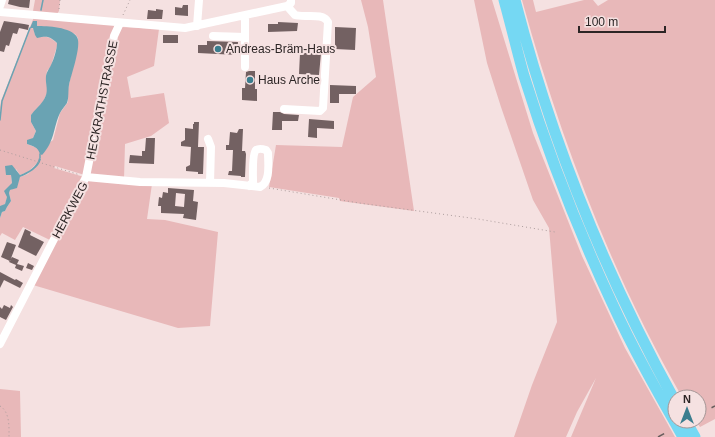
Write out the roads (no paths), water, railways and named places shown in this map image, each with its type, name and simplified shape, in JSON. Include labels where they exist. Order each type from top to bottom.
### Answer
[{"type":"highway","points":[[504,0],[524,76],[570,207],[612,304],[647,373],[683,437]]},
{"type":"highway","points":[[515,0],[536,78],[578,196],[600,250],[669,389]]},
{"type":"street","points":[[0,6],[2,0]]},
{"type":"street","points":[[197,26],[199,0]]},
{"type":"street","points":[[284,109],[320,111],[323,108],[328,22],[322,17],[295,15],[289,3]]},
{"type":"street","name":"HECKRATHSTRASSE","points":[[0,12],[185,28],[245,16],[289,3]]},
{"type":"street","points":[[245,16],[245,67]]},
{"type":"street","name":"HECKRATHSTRASSE","points":[[86,177],[114,36],[120,23]]},
{"type":"street","points":[[213,36],[245,37]]},
{"type":"street","points":[[208,139],[211,147],[210,183]]},
{"type":"street","name":"HERKWEG","points":[[0,344],[86,177],[140,182],[210,183],[260,187],[265,184],[267,180],[268,153],[266,150],[256,150],[254,156],[253,182],[249,186]]},
{"type":"water","points":[[33,21],[37,21],[37,26],[47,26],[70,31],[77,37],[78,41],[67,103],[60,113],[52,140],[42,155],[37,148],[27,144],[27,140],[33,138],[36,131],[31,122],[31,115],[42,103],[45,97],[47,88],[47,71],[54,57],[57,43],[48,37],[37,38],[33,28],[30,28]]},
{"type":"water","points":[[39,158],[41,159],[36,168],[20,177],[17,188],[10,190],[9,193],[11,201],[5,211],[2,212],[0,218],[0,206],[5,204],[7,197],[4,191],[12,183],[11,175],[6,175],[5,166],[12,165],[20,175],[34,167]]},
{"type":"waterway","points":[[41,10],[43,0]]},
{"type":"waterway","points":[[0,120],[2,101],[30,28]]},
{"type":"railway","points":[[707,410],[715,406]]},
{"type":"railway","points":[[658,437],[667,432]]},
{"type":"place","name":"Andreas-Bräm-Haus","points":[[218,49]]},
{"type":"place","name":"Haus Arche","points":[[250,80]]}]
